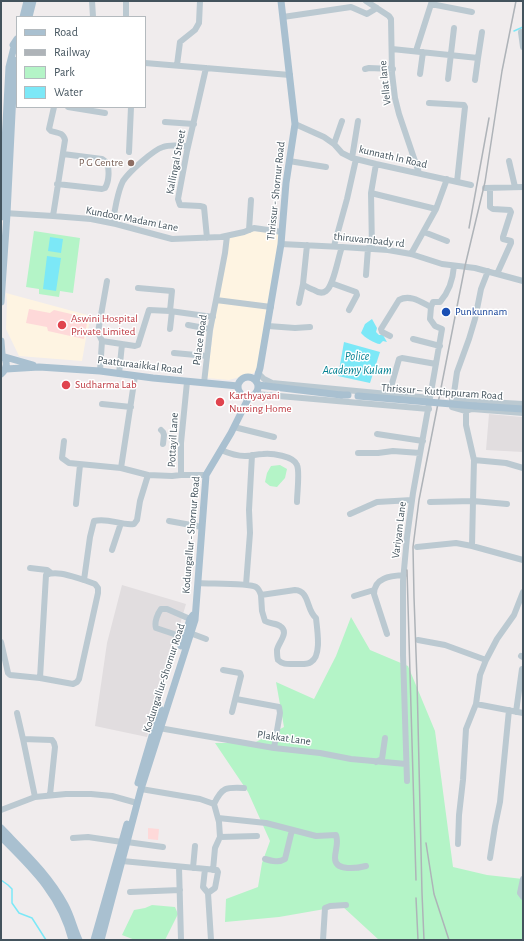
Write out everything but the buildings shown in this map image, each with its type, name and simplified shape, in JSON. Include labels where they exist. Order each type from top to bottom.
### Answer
[{"type":"main road","points":[[23,16],[27,1]]},
{"type":"main road","points":[[30,16],[33,1]]},
{"type":"main road","name":"Thrissur - Shornur Road","points":[[255,389],[268,326],[281,244],[289,162],[295,124],[281,1]]},
{"type":"main road","points":[[1,302],[9,67],[15,49]]},
{"type":"main road","points":[[3,215],[14,73],[16,64]]},
{"type":"main road","points":[[1,341],[3,355],[6,361],[3,371],[39,367]]},
{"type":"main road","points":[[3,355],[39,367]]},
{"type":"main road","name":"Paatturaaikkal Road","points":[[39,367],[100,371],[187,382],[238,386]]},
{"type":"main road","points":[[246,378],[250,378],[255,389],[243,396],[240,393],[238,386],[240,382],[246,378]]},
{"type":"main road","name":"Thrissur – Kuttippuram Road","points":[[255,389],[268,386],[272,388],[358,396],[523,409]]},
{"type":"main road","name":"Kodungallur - Shornur Road","points":[[192,616],[198,583],[206,475],[255,389]]},
{"type":"main road","name":"Kodungallur-Shornur Road","points":[[94,940],[125,842],[148,747],[187,635],[195,620],[192,616]]},
{"type":"main road","name":"Kodungallur-Shornur Road","points":[[135,802],[141,789],[160,728],[187,635]]},
{"type":"main road","points":[[1,828],[28,856],[55,890],[66,906],[78,940]]},
{"type":"main road","points":[[1,837],[34,870],[57,901],[72,940]]},
{"type":"main road","name":"Kodungallur-Shornur Road","points":[[101,940],[122,860],[125,842]]},
{"type":"street","points":[[92,1],[92,16]]},
{"type":"street","points":[[126,1],[126,16]]},
{"type":"street","points":[[177,65],[180,42],[195,30],[199,23],[200,1]]},
{"type":"street","name":"Vellat lane","points":[[366,1],[391,19],[392,69],[395,98],[419,173]]},
{"type":"street","points":[[420,74],[419,52],[431,2],[472,12]]},
{"type":"street","points":[[283,17],[351,6],[367,14],[377,8]]},
{"type":"street","points":[[448,79],[454,28]]},
{"type":"street","points":[[475,80],[482,32]]},
{"type":"street","points":[[521,32],[523,48]]},
{"type":"street","points":[[392,48],[478,58]]},
{"type":"street","points":[[146,63],[290,75]]},
{"type":"street","name":"Kallingal Street","points":[[206,68],[188,146],[178,202],[180,205],[204,207],[207,238]]},
{"type":"street","points":[[366,70],[369,68],[392,69]]},
{"type":"street","points":[[429,103],[464,105],[465,107],[457,182]]},
{"type":"street","points":[[53,216],[65,140],[64,136],[49,129],[54,108]]},
{"type":"street","points":[[74,108],[105,113]]},
{"type":"street","points":[[129,152],[131,108]]},
{"type":"street","points":[[334,144],[342,121]]},
{"type":"street","points":[[334,246],[347,199],[354,158],[358,121]]},
{"type":"street","points":[[165,122],[194,124]]},
{"type":"street","name":"kunnath ln Road","points":[[295,124],[324,136],[342,153],[354,158],[471,185]]},
{"type":"street","points":[[113,223],[114,210],[124,181],[135,169],[149,155],[164,146],[188,146]]},
{"type":"street","points":[[58,184],[102,189],[107,186],[108,169],[106,162],[102,159],[63,154]]},
{"type":"street","points":[[509,161],[515,187]]},
{"type":"street","points":[[289,162],[326,167]]},
{"type":"street","points":[[366,275],[370,248],[371,193],[376,164]]},
{"type":"street","points":[[411,254],[436,210],[447,179]]},
{"type":"street","points":[[497,274],[511,243],[511,241],[503,239],[503,237],[511,212],[510,210],[493,209],[490,207],[487,188],[523,187]]},
{"type":"street","points":[[371,193],[436,210]]},
{"type":"street","points":[[249,230],[251,200]]},
{"type":"street","name":"Kundoor Madam Lane","points":[[3,215],[53,216],[91,219],[113,223],[172,239],[227,236],[254,228],[282,232]]},
{"type":"street","points":[[424,232],[447,241]]},
{"type":"street","name":"Palace Road","points":[[204,383],[210,329],[226,253],[227,236]]},
{"type":"street","name":"thiruvambady rd","points":[[281,244],[370,248],[411,254],[442,264],[465,266],[523,281]]},
{"type":"street","points":[[299,303],[303,284],[307,245]]},
{"type":"street","points":[[303,284],[319,292],[323,293],[326,291],[331,283],[342,247]]},
{"type":"street","points":[[390,336],[382,332],[381,329],[399,300],[404,298],[417,300],[431,307],[433,302],[440,302],[444,298],[453,278],[454,266]]},
{"type":"street","points":[[488,271],[480,288],[475,320],[457,372],[452,407],[466,411],[472,409],[523,413]]},
{"type":"street","points":[[100,371],[102,341],[98,332],[107,281]]},
{"type":"street","points":[[331,283],[356,292],[357,295],[349,310]]},
{"type":"street","points":[[138,288],[172,291],[170,329]]},
{"type":"street","points":[[216,300],[271,307]]},
{"type":"street","name":"Variyam Lane","points":[[407,781],[403,655],[404,575],[412,500],[442,329],[434,326],[430,319],[431,307]]},
{"type":"street","points":[[102,341],[135,346],[138,345],[149,310],[171,311],[212,317]]},
{"type":"street","points":[[188,325],[210,329]]},
{"type":"street","points":[[268,326],[295,328],[310,327]]},
{"type":"street","points":[[413,339],[440,346]]},
{"type":"street","points":[[119,374],[122,344]]},
{"type":"street","points":[[174,353],[207,356]]},
{"type":"street","points":[[389,394],[399,359],[402,358],[436,364]]},
{"type":"street","points":[[258,373],[264,379],[272,383],[430,398]]},
{"type":"street","points":[[121,468],[135,376]]},
{"type":"street","name":"Pottayil Lane","points":[[187,382],[181,443],[181,475],[206,475]]},
{"type":"street","points":[[255,389],[288,396],[429,409]]},
{"type":"street","points":[[344,402],[345,390]]},
{"type":"street","points":[[452,400],[493,401],[523,404]]},
{"type":"street","points":[[102,404],[131,407]]},
{"type":"street","points":[[466,411],[466,425],[474,460],[472,546]]},
{"type":"street","points":[[234,427],[274,437]]},
{"type":"street","points":[[161,430],[164,435],[163,444]]},
{"type":"street","points":[[377,434],[423,441]]},
{"type":"street","points":[[64,441],[62,458],[69,464],[121,468],[148,475],[181,475]]},
{"type":"street","points":[[221,450],[228,453],[245,456],[272,454],[295,461],[297,465],[297,502]]},
{"type":"street","points":[[358,453],[378,454],[393,451],[420,453]]},
{"type":"street","points":[[246,585],[250,533],[249,510],[252,455]]},
{"type":"street","points":[[474,460],[506,463],[523,468]]},
{"type":"street","points":[[76,504],[80,465]]},
{"type":"street","points":[[84,580],[90,537],[94,521],[100,520],[134,524],[137,520],[140,501],[148,475]]},
{"type":"street","points":[[350,514],[377,502],[389,500],[412,500]]},
{"type":"street","points":[[430,502],[473,501],[507,504]]},
{"type":"street","points":[[169,521],[202,527]]},
{"type":"street","points":[[112,550],[121,523]]},
{"type":"street","points":[[417,547],[456,543],[523,560]]},
{"type":"street","points":[[1,642],[8,673],[10,675],[40,678],[73,684],[79,679],[98,588],[95,584],[84,580],[50,573],[47,570],[30,568]]},
{"type":"street","points":[[40,678],[45,579],[46,575],[50,573]]},
{"type":"street","points":[[387,634],[374,590],[377,583],[388,576],[404,575]]},
{"type":"street","points":[[198,583],[246,585],[255,587],[259,590],[261,595],[262,611],[265,621],[270,624],[280,626],[283,630],[284,634],[277,651],[278,660],[284,664],[309,663],[316,658],[316,618],[312,614],[306,596],[303,592],[300,590],[295,590],[261,595]]},
{"type":"street","points":[[354,596],[374,590]]},
{"type":"street","points":[[458,844],[466,729],[476,704],[480,675],[486,660],[497,639],[514,615],[523,592]]},
{"type":"street","points":[[192,616],[167,609],[161,609],[155,625],[156,628],[206,640]]},
{"type":"street","points":[[418,640],[445,645],[486,660]]},
{"type":"street","points":[[476,704],[520,712],[522,669]]},
{"type":"street","points":[[223,670],[240,672],[241,676],[232,712]]},
{"type":"street","points":[[236,699],[279,707],[280,713],[274,748]]},
{"type":"street","points":[[490,858],[500,802],[509,710]]},
{"type":"street","points":[[17,714],[35,798]]},
{"type":"street","name":"Plakkat Lane","points":[[160,728],[274,748],[320,753],[350,759],[406,764]]},
{"type":"street","points":[[376,762],[382,759],[385,738]]},
{"type":"street","points":[[23,739],[52,740],[56,747],[50,795]]},
{"type":"street","points":[[213,870],[215,848],[220,837],[218,818],[214,804],[220,792],[228,787],[244,788]]},
{"type":"street","points":[[141,789],[200,799],[214,804]]},
{"type":"street","points":[[1,810],[35,798],[50,795],[91,794],[112,796],[135,802]]},
{"type":"street","points":[[218,818],[266,823],[316,836],[336,835],[336,862],[341,866],[349,868],[366,866]]},
{"type":"street","points":[[265,859],[277,862],[285,859],[292,830]]},
{"type":"street","points":[[220,837],[256,836]]},
{"type":"street","points":[[73,838],[88,837],[163,847]]},
{"type":"street","points":[[193,868],[195,846]]},
{"type":"street","points":[[122,860],[213,870],[218,872],[215,888],[208,893]]},
{"type":"street","points":[[179,867],[181,940]]},
{"type":"street","points":[[205,869],[203,887],[208,893],[211,940]]},
{"type":"street","points":[[521,892],[523,879]]},
{"type":"street","points":[[130,892],[180,890]]},
{"type":"street","points":[[323,940],[326,908],[330,906],[346,905]]},
{"type":"shaded area","points":[[250,231],[281,233],[269,305],[218,298],[228,237]]},
{"type":"shaded area","points":[[6,293],[91,316],[82,361],[19,356],[6,329]]},
{"type":"shaded area","points":[[217,302],[267,308],[258,366],[254,373],[229,380],[207,378]]},
{"type":"shaded area","name":"Aswini Hospital Private Limited","points":[[29,309],[50,313],[54,310],[88,318],[84,339],[48,331],[47,327],[26,323]]},
{"type":"shaded area","points":[[489,414],[522,417],[523,452],[486,450]]},
{"type":"shaded area","points":[[122,585],[186,604],[147,737],[95,726],[107,643]]},
{"type":"shaded area","points":[[148,828],[159,829],[158,840],[148,839]]},
{"type":"green space","points":[[34,231],[80,238],[73,293],[60,291],[59,297],[39,294],[39,289],[26,287]]},
{"type":"green space","points":[[280,465],[287,469],[285,478],[277,487],[270,486],[265,482],[267,473],[271,466]]},
{"type":"green space","points":[[351,617],[370,650],[408,666],[435,731],[453,867],[487,875],[523,879],[523,940],[379,940],[342,906],[279,917],[225,922],[226,899],[258,887],[262,863],[270,841],[248,792],[215,743],[254,743],[284,727],[276,682],[314,699],[336,656]]},
{"type":"green space","points":[[152,905],[175,907],[178,914],[165,940],[135,940],[122,935],[134,910]]},
{"type":"water","points":[[50,237],[63,239],[61,253],[48,251]]},
{"type":"water","points":[[47,256],[61,258],[56,291],[43,289]]},
{"type":"water","points":[[372,319],[377,328],[376,332],[379,335],[383,335],[387,342],[383,341],[380,344],[375,343],[361,333],[365,324]]},
{"type":"water","name":"Police Academy Kulam","points":[[344,342],[380,352],[370,383],[338,376]]},
{"type":"waterway","points":[[514,31],[523,27]]},
{"type":"waterway","points":[[1,880],[12,889],[12,903],[19,913],[32,918],[46,940]]},
{"type":"railway","points":[[424,940],[413,547],[419,500],[465,266],[485,182],[502,71],[516,1]]},
{"type":"railway","points":[[469,228],[489,118]]},
{"type":"railway","points":[[407,570],[416,880]]},
{"type":"railway","points":[[426,843],[434,894],[449,940]]},
{"type":"railway","points":[[416,898],[418,940]]},
{"type":"place","name":"P G Centre","points":[[131,163]]},
{"type":"place","name":"Punkunnam","points":[[446,312]]},
{"type":"place","name":"Aswini Hospital Private Limited","points":[[62,325]]},
{"type":"place","name":"Sudharma Lab","points":[[66,385]]},
{"type":"place","name":"Karthyayani Nursing Home","points":[[220,402]]}]
